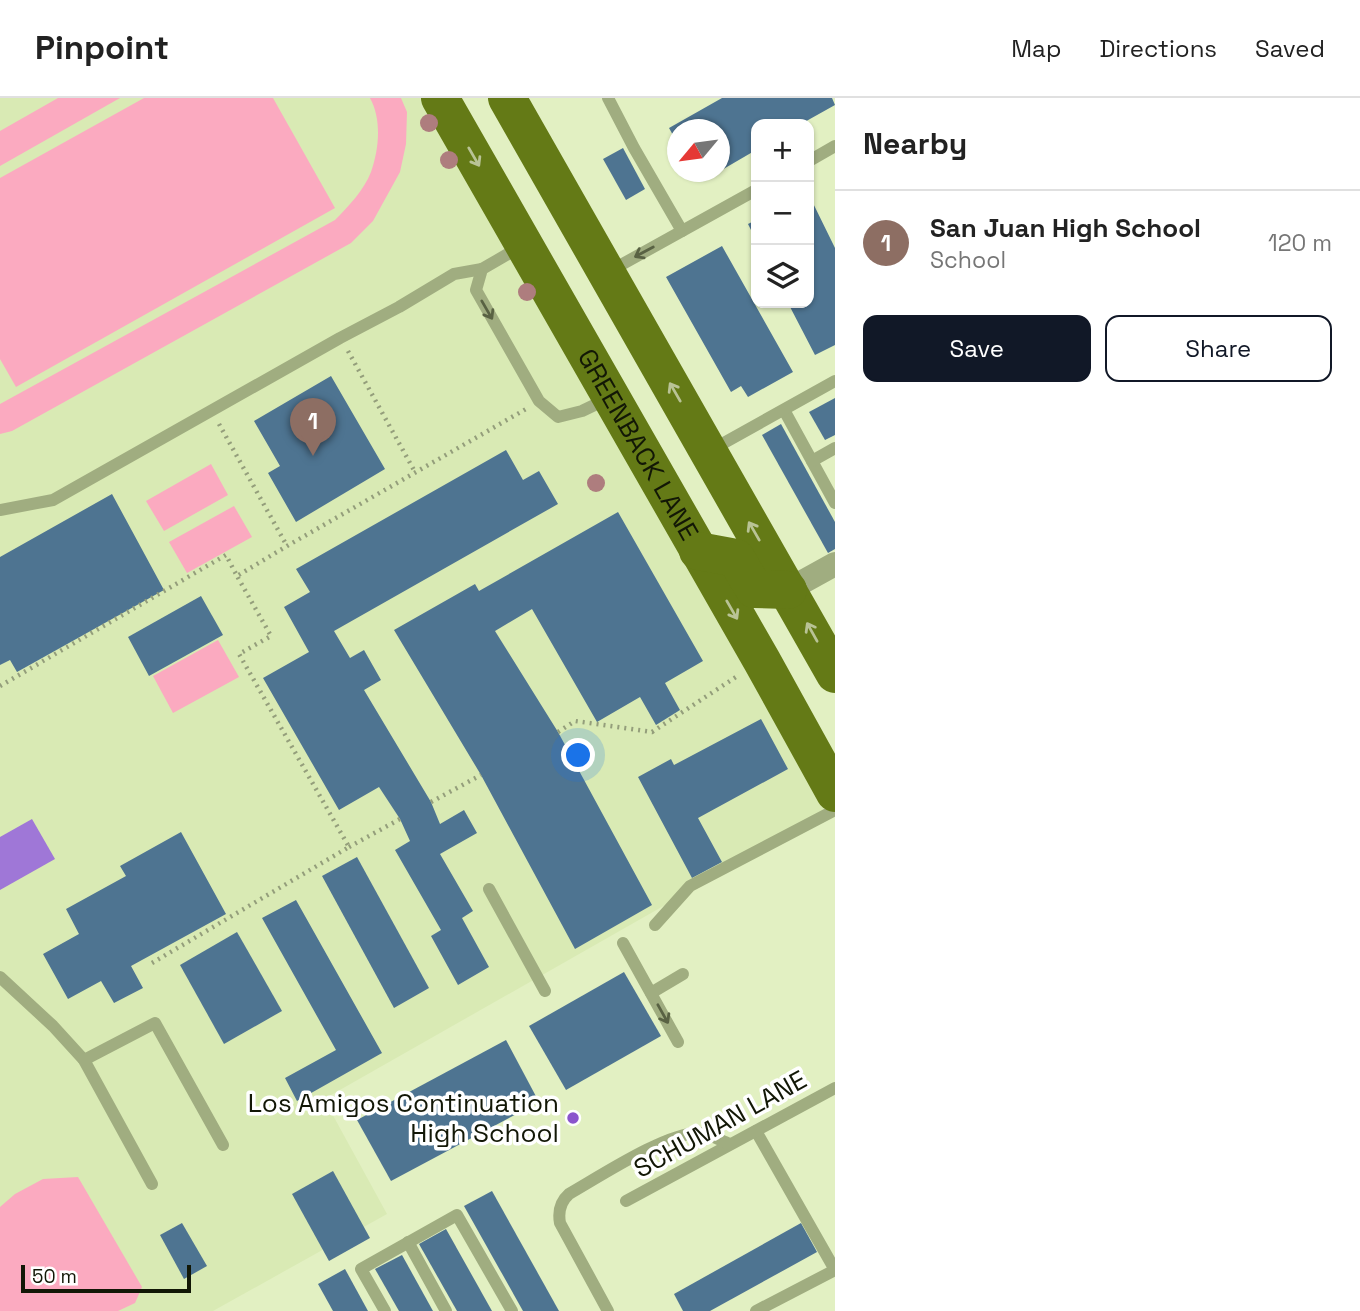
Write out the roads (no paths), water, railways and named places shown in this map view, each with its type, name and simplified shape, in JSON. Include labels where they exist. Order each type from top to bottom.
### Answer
[{"type":"main road","name":"GREENBACK LANE","points":[[440,98],[835,793]]},
{"type":"main road","points":[[507,98],[835,674]]},
{"type":"main road","points":[[698,551],[736,558],[754,589],[788,590]]},
{"type":"street","points":[[788,590],[835,565]]},
{"type":"lane","points":[[608,98],[682,231]]},
{"type":"lane","points":[[814,158],[835,146]]},
{"type":"lane","points":[[607,272],[751,193]]},
{"type":"lane","points":[[0,510],[52,500],[400,307],[454,274],[482,269],[524,245]]},
{"type":"lane","points":[[482,269],[476,289],[539,401],[558,417],[582,411],[611,397]]},
{"type":"lane","points":[[708,452],[835,381]]},
{"type":"lane","points":[[784,410],[835,503]]},
{"type":"lane","points":[[812,461],[835,448]]},
{"type":"lane","points":[[655,925],[690,886],[835,810]]},
{"type":"lane","points":[[489,889],[545,991]]},
{"type":"lane","points":[[623,943],[678,1042]]},
{"type":"lane","points":[[651,993],[684,974]]},
{"type":"lane","points":[[0,977],[53,1026],[84,1060],[152,1184]]},
{"type":"lane","points":[[84,1060],[155,1023],[223,1144]]},
{"type":"lane","name":"SCHUMAN LANE","points":[[626,1201],[835,1087]]},
{"type":"lane","points":[[756,1131],[835,1270],[756,1311]]},
{"type":"lane","points":[[608,1311],[560,1223],[559,1211],[563,1199],[628,1160],[667,1141],[701,1133],[730,1144]]},
{"type":"lane","points":[[385,1311],[361,1269],[457,1215],[512,1311]]},
{"type":"lane","points":[[408,1242],[446,1311]]},
{"type":"place","name":"San Juan High School","points":[[313,456]]},
{"type":"place","name":"Los Amigos Continuation High School","points":[[573,1118]]}]
